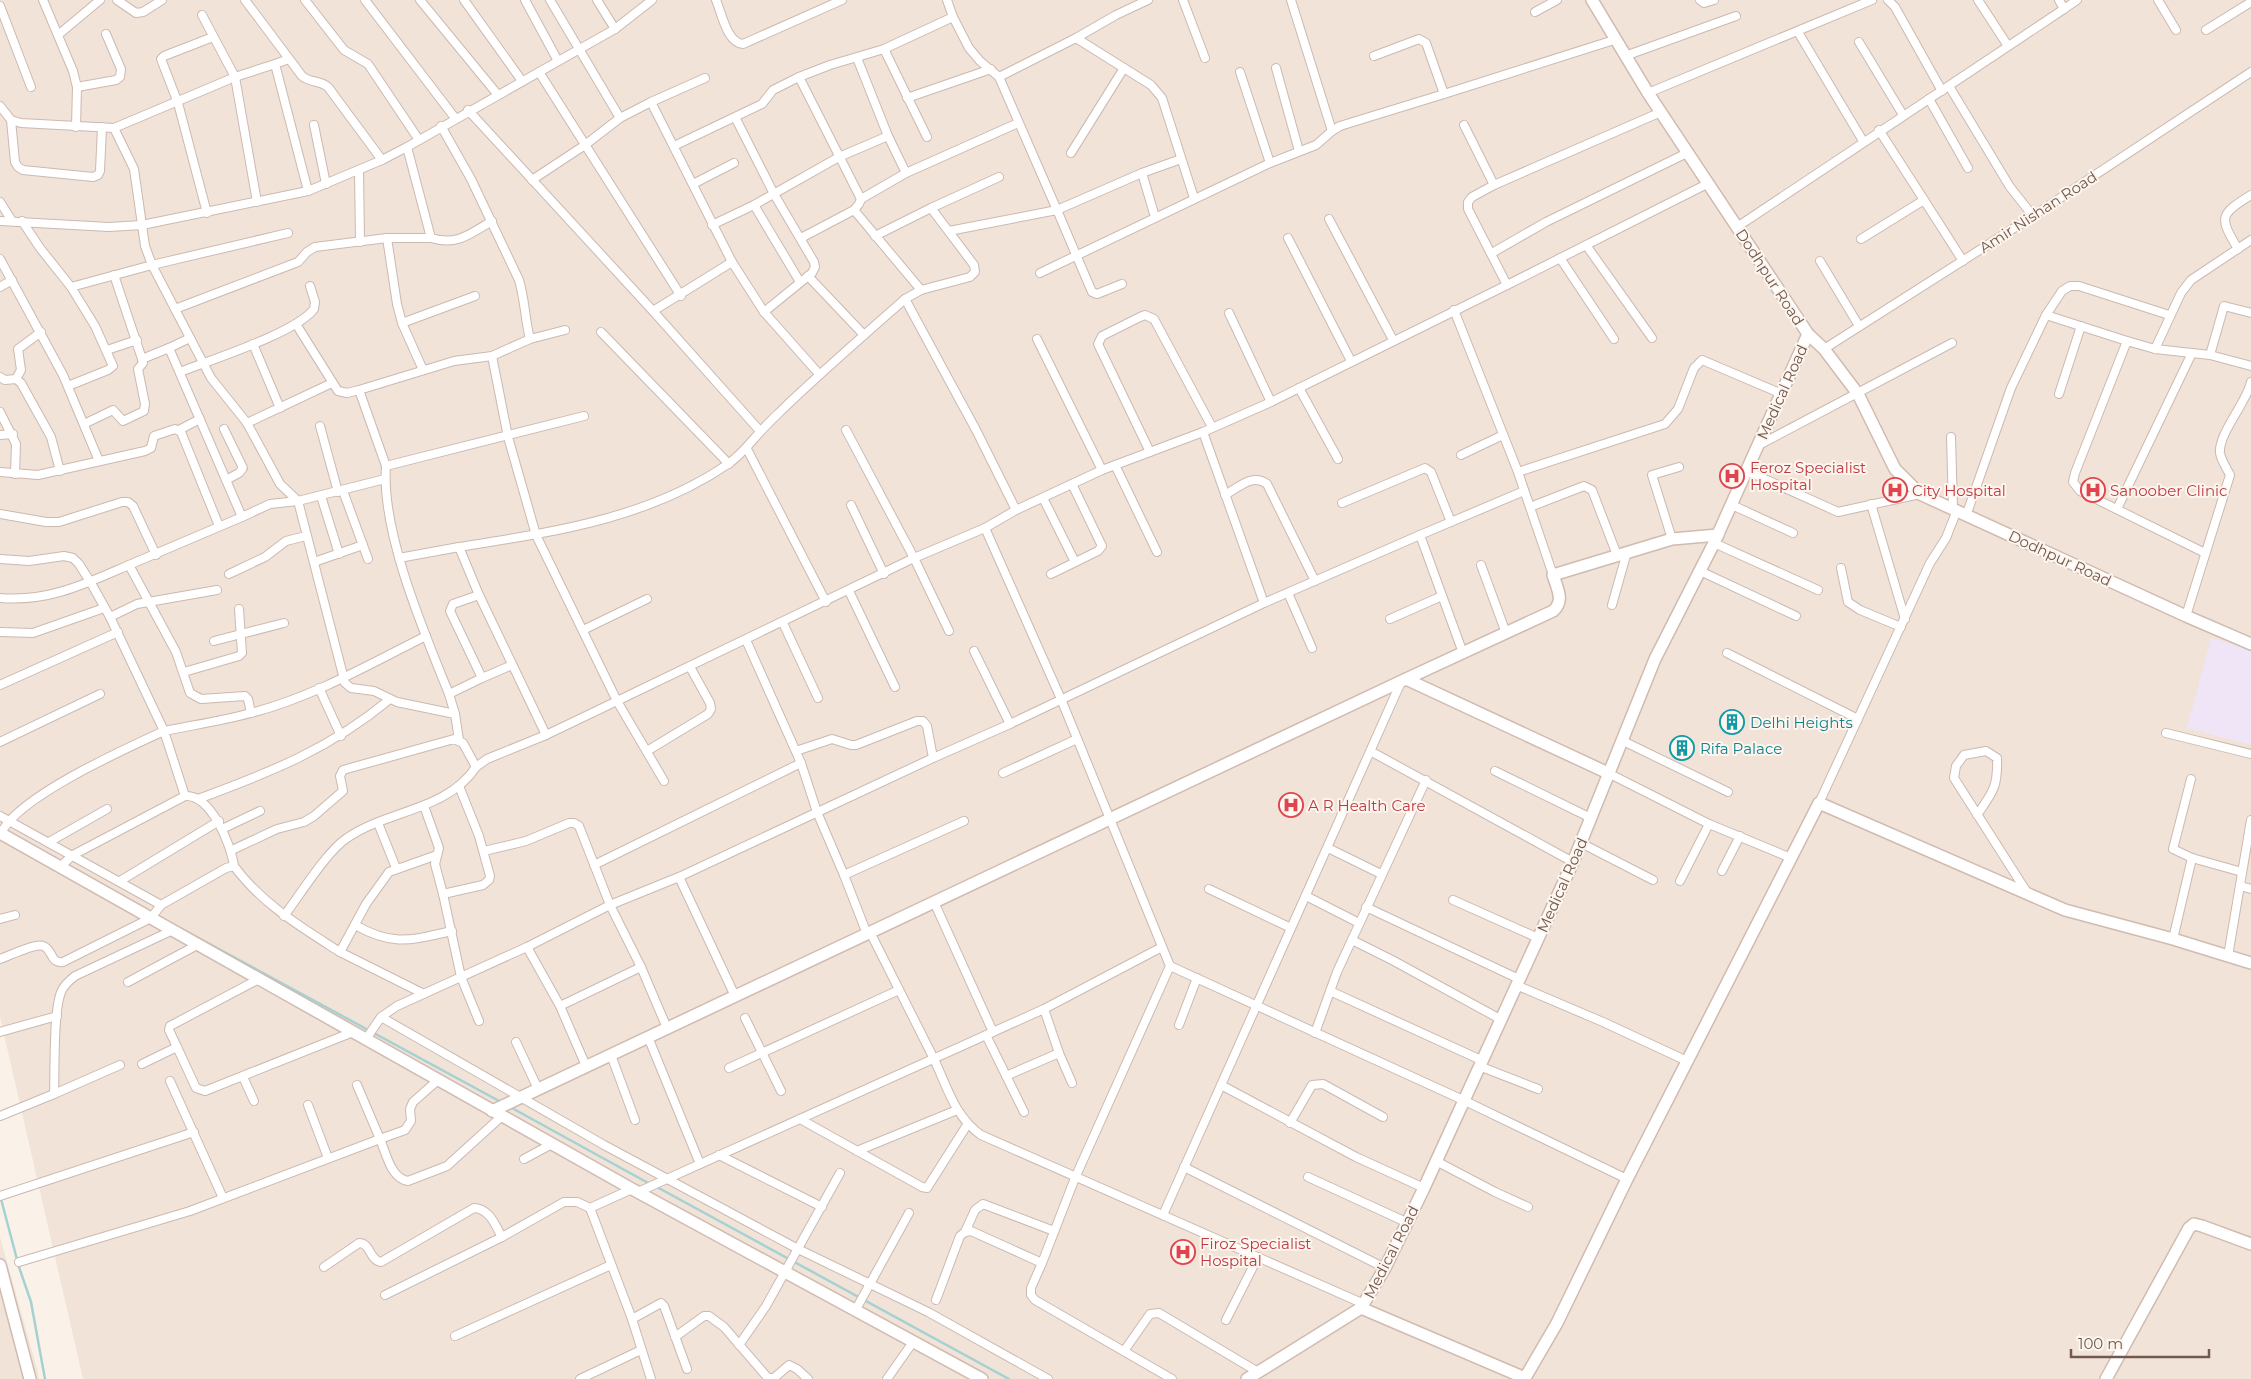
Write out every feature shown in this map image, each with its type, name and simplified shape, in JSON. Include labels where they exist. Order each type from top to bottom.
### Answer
[{"type":"street","points":[[43,0],[78,86],[76,127]]},
{"type":"street","points":[[58,35],[100,0]]},
{"type":"street","points":[[118,0],[136,13],[143,12],[162,0]]},
{"type":"street","points":[[246,0],[289,59],[307,80],[319,82],[328,87],[382,160]]},
{"type":"street","points":[[306,0],[344,50],[368,64],[419,140]]},
{"type":"street","points":[[365,0],[455,118]]},
{"type":"street","points":[[420,0],[498,95]]},
{"type":"street","points":[[464,0],[522,81]]},
{"type":"street","points":[[525,0],[558,61]]},
{"type":"street","points":[[550,0],[620,118]]},
{"type":"street","points":[[597,0],[614,28]]},
{"type":"street","points":[[0,221],[109,227],[142,225],[308,191],[382,160],[407,147],[468,110],[539,72],[614,28],[652,0]]},
{"type":"street","points":[[716,0],[731,38],[737,44],[744,44],[842,0]]},
{"type":"street","points":[[947,0],[953,17],[969,48],[980,61],[999,77],[1094,294],[1122,284]]},
{"type":"street","points":[[999,77],[1148,0]]},
{"type":"street","points":[[1183,0],[1205,58]]},
{"type":"street","points":[[1291,0],[1332,131]]},
{"type":"street","points":[[1535,12],[1557,0]]},
{"type":"street","name":"Dodhpur Road","points":[[1592,0],[1614,40],[1687,154],[1808,334],[1824,349],[1858,394],[1895,469],[1920,494],[2251,644]]},
{"type":"street","points":[[1700,0],[1704,3],[1714,0]]},
{"type":"street","points":[[1648,93],[1872,0]]},
{"type":"street","points":[[1888,0],[1895,7],[1942,91]]},
{"type":"street","points":[[1978,0],[2008,46]]},
{"type":"street","points":[[2059,0],[2064,8]]},
{"type":"street","points":[[1737,226],[2077,0]]},
{"type":"street","points":[[2158,0],[2176,30]]},
{"type":"street","points":[[2206,30],[2251,2]]},
{"type":"street","points":[[0,6],[31,87]]},
{"type":"street","points":[[202,15],[235,78],[257,202]]},
{"type":"street","points":[[1625,56],[1736,16]]},
{"type":"street","points":[[674,146],[762,104],[773,90],[799,77],[884,49],[953,17]]},
{"type":"street","points":[[1798,32],[1863,141]]},
{"type":"street","points":[[78,86],[116,80],[120,77],[121,69],[106,34]]},
{"type":"street","points":[[207,213],[178,103],[161,59],[164,56],[214,37]]},
{"type":"street","points":[[1076,38],[1150,85],[1162,98],[1194,198]]},
{"type":"street","points":[[1374,56],[1419,39],[1423,40],[1444,94]]},
{"type":"street","points":[[1040,273],[1194,198],[1270,163],[1316,145],[1340,126],[1614,40]]},
{"type":"street","points":[[1859,42],[1903,115]]},
{"type":"street","points":[[884,49],[927,137]]},
{"type":"street","points":[[857,58],[888,136],[906,174]]},
{"type":"street","points":[[11,120],[21,123],[114,128],[235,78],[289,59]]},
{"type":"street","points":[[276,64],[308,191]]},
{"type":"street","points":[[1071,153],[1124,68]]},
{"type":"street","points":[[1276,68],[1299,151]]},
{"type":"street","points":[[908,98],[991,69]]},
{"type":"street","points":[[539,72],[681,296]]},
{"type":"street","points":[[1240,72],[1270,163]]},
{"type":"street","name":"Amir Nishan Road","points":[[1824,349],[2033,216],[2251,72]]},
{"type":"street","points":[[799,77],[861,199]]},
{"type":"street","points":[[532,180],[585,145],[620,118],[704,78]]},
{"type":"street","points":[[1949,86],[2010,187],[2033,216]]},
{"type":"street","points":[[1929,99],[1968,168]]},
{"type":"street","points":[[651,102],[732,262],[764,312],[820,374]]},
{"type":"street","points":[[0,106],[11,120],[15,162],[23,170],[93,177],[98,175],[100,171],[102,128]]},
{"type":"street","points":[[468,110],[653,311],[760,431]]},
{"type":"street","points":[[1507,285],[1468,209],[1468,202],[1472,197],[1494,185],[1661,112]]},
{"type":"street","points":[[735,117],[774,194],[801,238],[815,267],[808,276],[764,312]]},
{"type":"street","points":[[801,238],[854,210],[861,199],[906,174],[1018,123]]},
{"type":"street","points":[[314,125],[326,184]]},
{"type":"street","points":[[1464,125],[1494,185]]},
{"type":"street","points":[[441,126],[492,222],[519,280],[524,296],[526,323],[530,339]]},
{"type":"street","points":[[114,128],[134,169],[142,225],[152,265],[212,378],[247,423],[280,484],[298,501],[343,678],[347,686],[374,691],[390,699],[455,714]]},
{"type":"street","points":[[1880,130],[1963,261]]},
{"type":"street","points":[[712,225],[754,205],[838,157],[888,136]]},
{"type":"street","points":[[407,147],[431,238]]},
{"type":"street","points":[[1492,253],[1546,222],[1687,154]]},
{"type":"street","points":[[949,231],[1057,210],[1142,173],[1181,159]]},
{"type":"street","points":[[693,184],[734,163]]},
{"type":"street","points":[[358,170],[360,242]]},
{"type":"street","points":[[1142,173],[1155,217]]},
{"type":"street","points":[[875,236],[999,177]]},
{"type":"street","points":[[284,916],[330,855],[345,839],[362,829],[424,806],[459,786],[471,776],[476,767],[487,760],[546,735],[783,623],[914,558],[984,528],[1016,510],[1102,470],[1202,432],[1271,402],[1707,184]]},
{"type":"street","points":[[2238,248],[2224,221],[2228,212],[2251,194]]},
{"type":"street","points":[[1861,239],[1924,200]]},
{"type":"street","points":[[0,202],[12,221]]},
{"type":"street","points":[[754,205],[800,282]]},
{"type":"street","points":[[399,558],[604,520],[646,506],[686,488],[729,464],[747,449],[760,431],[820,374],[905,299],[921,290],[970,277],[975,272],[974,266],[931,208]]},
{"type":"street","points":[[854,210],[921,290]]},
{"type":"street","points":[[1329,220],[1393,340]]},
{"type":"street","points":[[22,221],[40,248],[71,287],[113,362],[111,368],[68,386]]},
{"type":"street","points":[[174,309],[298,262],[307,252],[316,247],[387,238],[431,238],[444,242],[459,240],[492,222]]},
{"type":"street","points":[[71,287],[152,265],[288,233]]},
{"type":"street","points":[[387,238],[393,288],[402,323],[423,370]]},
{"type":"street","points":[[1288,238],[1351,361]]},
{"type":"street","points":[[2154,349],[2169,315],[2181,293],[2191,280],[2251,240]]},
{"type":"street","points":[[1586,245],[1652,338]]},
{"type":"street","points":[[1560,258],[1614,339]]},
{"type":"street","points":[[0,259],[41,332],[68,386],[99,461]]},
{"type":"street","points":[[1820,261],[1859,326]]},
{"type":"street","points":[[653,311],[681,296],[732,262]]},
{"type":"street","points":[[84,424],[110,410],[115,411],[123,421],[144,411],[145,404],[138,369],[143,363],[137,340],[114,275]]},
{"type":"street","points":[[808,276],[864,335]]},
{"type":"street","points":[[0,287],[12,280]]},
{"type":"street","points":[[180,372],[253,344],[296,324],[314,309],[315,302],[310,286]]},
{"type":"street","points":[[746,640],[801,763],[817,812],[868,933],[934,1059],[957,1110],[967,1125],[981,1136],[1258,1257],[1362,1306],[1525,1378],[1558,1324],[1627,1179],[1819,803],[1930,563],[1946,538],[1959,511],[2011,388],[2046,314],[2062,291],[2070,286],[2079,286],[2169,315]]},
{"type":"street","points":[[402,323],[475,296]]},
{"type":"street","points":[[905,299],[972,422],[1016,510]]},
{"type":"street","points":[[2210,355],[2224,306],[2251,313]]},
{"type":"street","points":[[357,1086],[396,1175],[401,1180],[408,1181],[447,1166],[512,1100],[1553,611],[1558,606],[1560,598],[1553,575],[1518,472],[1454,310]]},
{"type":"street","points":[[1229,313],[1271,402]]},
{"type":"street","points":[[2046,314],[2154,349],[2210,355],[2251,366]]},
{"type":"street","points":[[1150,452],[1098,344],[1102,336],[1140,317],[1145,315],[1154,320],[1212,427]]},
{"type":"street","points":[[296,324],[332,383],[342,393],[359,390],[454,361],[492,356],[530,339],[564,330]]},
{"type":"street","points":[[2059,394],[2080,326]]},
{"type":"street","points":[[0,377],[5,380],[16,379],[21,373],[18,350],[41,332]]},
{"type":"street","points":[[601,332],[729,464]]},
{"type":"street","name":"Medical Road","points":[[1247,1379],[1362,1306],[1385,1268],[1424,1188],[1517,982],[1574,862],[1621,740],[1655,659],[1716,539],[1808,334]]},
{"type":"street","points":[[142,359],[190,338]]},
{"type":"street","points":[[1037,338],[1102,470]]},
{"type":"street","points":[[107,350],[137,340]]},
{"type":"street","points":[[2127,341],[2075,473],[2074,482],[2080,491],[2205,553]]},
{"type":"street","points":[[1759,446],[1952,343]]},
{"type":"street","points":[[253,344],[280,408]]},
{"type":"street","points":[[169,348],[242,516]]},
{"type":"street","points":[[2117,509],[2192,353]]},
{"type":"street","points":[[492,356],[508,437],[536,534],[617,701],[664,780]]},
{"type":"street","points":[[1518,472],[1665,424],[1678,409],[1694,368],[1702,360],[1782,394]]},
{"type":"street","points":[[16,379],[21,384],[51,437],[60,471]]},
{"type":"street","points":[[2186,616],[2230,475],[2220,454],[2222,445],[2237,411],[2249,390],[2251,382]]},
{"type":"street","points":[[247,423],[332,383]]},
{"type":"street","points":[[1299,388],[1338,459]]},
{"type":"street","points":[[359,390],[386,466],[385,479],[390,518],[399,558],[426,636],[449,694],[455,714],[459,740]]},
{"type":"street","points":[[0,412],[16,444],[15,474]]},
{"type":"street","points":[[386,466],[508,437],[584,416]]},
{"type":"street","points":[[0,472],[38,475],[149,450],[154,436],[176,429],[179,430],[200,419]]},
{"type":"street","points":[[320,426],[341,491],[368,559]]},
{"type":"street","points":[[224,429],[242,468],[239,474],[226,480]]},
{"type":"street","points":[[179,430],[219,526]]},
{"type":"street","points":[[846,430],[914,558],[949,631]]},
{"type":"street","points":[[1202,432],[1264,603]]},
{"type":"street","points":[[0,435],[12,434]]},
{"type":"street","points":[[1461,456],[1503,434]]},
{"type":"street","points":[[1951,437],[1959,511]]},
{"type":"street","points":[[747,449],[826,602]]},
{"type":"street","points":[[1115,465],[1157,552]]},
{"type":"street","points":[[1672,539],[1652,475],[1679,467]]},
{"type":"street","points":[[1342,503],[1424,468],[1431,472],[1451,522]]},
{"type":"street","points":[[1747,471],[1838,512],[1920,494]]},
{"type":"street","points":[[1225,495],[1254,478],[1261,479],[1267,484],[1315,581]]},
{"type":"street","points":[[0,598],[23,600],[38,598],[91,583],[270,504],[321,496],[385,479]]},
{"type":"street","points":[[1051,574],[1098,550],[1102,546],[1072,484]]},
{"type":"street","points":[[1530,507],[1584,486],[1592,490],[1622,553],[1612,605]]},
{"type":"street","points":[[368,1037],[381,1017],[397,1006],[527,947],[610,905],[679,878],[1264,603],[1524,491]]},
{"type":"street","points":[[321,496],[339,554]]},
{"type":"street","points":[[1044,498],[1076,562]]},
{"type":"street","points":[[0,514],[46,522],[58,522],[122,502],[128,502],[133,506],[156,555]]},
{"type":"street","points":[[1870,504],[1904,619]]},
{"type":"street","points":[[851,505],[884,574]]},
{"type":"street","points":[[1732,505],[1793,533]]},
{"type":"street","points":[[984,528],[1061,699],[1170,966],[1463,1100],[1627,1179]]},
{"type":"street","points":[[1420,535],[1463,654]]},
{"type":"street","points":[[229,574],[265,557],[286,541],[306,536]]},
{"type":"street","points":[[1553,575],[1672,539],[1716,539],[1818,590]]},
{"type":"street","points":[[314,562],[363,545]]},
{"type":"street","points":[[459,547],[479,595],[546,735]]},
{"type":"street","points":[[0,559],[29,561],[64,556],[73,558],[79,564],[118,632],[164,732],[185,796]]},
{"type":"street","points":[[129,565],[150,602],[184,672],[190,693],[195,698],[201,699],[241,695],[248,699],[251,713]]},
{"type":"street","points":[[1481,565],[1506,633]]},
{"type":"street","points":[[1841,568],[1848,602],[1860,610],[1901,627]]},
{"type":"street","points":[[1700,571],[1796,616]]},
{"type":"street","points":[[110,617],[137,604],[216,590]]},
{"type":"street","points":[[849,591],[895,687]]},
{"type":"street","points":[[1288,593],[1312,648]]},
{"type":"street","points":[[479,595],[453,604],[450,611],[482,678]]},
{"type":"street","points":[[1390,619],[1442,596]]},
{"type":"street","points":[[583,630],[647,598]]},
{"type":"street","points":[[0,632],[33,632],[104,608]]},
{"type":"street","points":[[184,672],[239,656],[242,649],[239,609]]},
{"type":"street","points":[[214,641],[284,623]]},
{"type":"street","points":[[783,623],[818,698]]},
{"type":"street","points":[[0,685],[118,632]]},
{"type":"street","points":[[4,828],[38,798],[72,776],[114,754],[164,732],[251,713],[319,688],[426,636]]},
{"type":"street","points":[[974,651],[1010,724]]},
{"type":"street","points":[[1727,653],[1858,719]]},
{"type":"street","points":[[449,694],[512,665]]},
{"type":"street","points":[[647,751],[708,714],[711,709],[710,703],[690,667]]},
{"type":"street","points":[[1163,1215],[1404,681]]},
{"type":"street","points":[[1404,681],[1608,774],[1709,824],[1790,858]]},
{"type":"street","points":[[319,688],[341,736]]},
{"type":"street","points":[[0,742],[100,694]]},
{"type":"street","points":[[198,799],[285,765],[341,736],[357,726],[390,699]]},
{"type":"street","points":[[796,751],[832,739],[856,745],[917,721],[923,721],[927,726],[933,758]]},
{"type":"street","points":[[2166,733],[2251,754]]},
{"type":"street","points":[[232,850],[278,829],[304,822],[314,816],[343,791],[340,776],[343,770],[454,739],[463,743],[476,767]]},
{"type":"street","points":[[1003,773],[1077,739]]},
{"type":"street","points":[[1621,740],[1728,792]]},
{"type":"street","points":[[1977,815],[1991,795],[1998,779],[1997,758],[1986,751],[1964,755],[1956,766],[1954,778],[1977,815],[2028,894]]},
{"type":"street","points":[[1372,752],[1574,862]]},
{"type":"street","points":[[594,865],[801,763]]},
{"type":"street","points":[[1495,771],[1591,818]]},
{"type":"street","points":[[2191,779],[2173,849],[2192,858],[2242,872]]},
{"type":"street","points":[[1315,1033],[1330,991],[1366,907],[1426,780]]},
{"type":"street","points":[[444,894],[486,884],[490,876],[484,851],[459,786]]},
{"type":"street","points":[[61,866],[73,855],[185,796],[192,796],[198,799],[220,825],[232,850],[234,866],[252,888],[284,916],[340,952],[424,994]]},
{"type":"street","points":[[1819,803],[2065,910],[2173,938],[2251,963]]},
{"type":"street","points":[[424,806],[439,848],[435,864],[444,894],[461,977],[478,1022]]},
{"type":"street","points":[[49,842],[107,809]]},
{"type":"street","points":[[120,882],[220,825],[260,811]]},
{"type":"street","points":[[0,816],[4,828],[61,866],[157,910]]},
{"type":"street","points":[[2228,956],[2251,820]]},
{"type":"street","points":[[844,875],[964,821]]},
{"type":"street","points":[[378,823],[396,868]]},
{"type":"street","points":[[484,851],[526,841],[574,823],[579,826],[610,905],[641,967],[667,1028]]},
{"type":"street","points":[[1680,881],[1709,824]]},
{"type":"street","points":[[4,828],[49,842],[73,855],[120,882],[157,910],[173,930],[353,1032],[368,1037],[438,1080],[635,1191],[982,1379]]},
{"type":"street","points":[[1722,871],[1740,836]]},
{"type":"street","points":[[1581,843],[1653,880]]},
{"type":"street","points":[[1328,848],[1381,874]]},
{"type":"street","points":[[340,952],[382,879],[396,868],[437,855]]},
{"type":"street","points":[[2173,938],[2192,858]]},
{"type":"street","points":[[0,959],[36,946],[43,946],[48,950],[53,960],[58,963],[63,962],[234,866]]},
{"type":"street","points":[[679,878],[735,996]]},
{"type":"street","points":[[2240,886],[2251,888]]},
{"type":"street","points":[[1209,889],[1291,928]]},
{"type":"street","points":[[1306,896],[1359,923]]},
{"type":"street","points":[[1453,900],[1538,938]]},
{"type":"street","points":[[934,902],[1006,1076],[1024,1112]]},
{"type":"street","points":[[1366,907],[1517,982],[1687,1061]]},
{"type":"street","points":[[0,919],[15,915]]},
{"type":"street","points":[[355,925],[373,935],[388,940],[416,939],[452,931]]},
{"type":"street","points":[[54,1094],[57,1016],[60,994],[68,982],[75,976],[173,930]]},
{"type":"street","points":[[1352,940],[1500,1019]]},
{"type":"street","points":[[128,982],[198,944]]},
{"type":"street","points":[[527,947],[560,1006],[586,1066]]},
{"type":"street","points":[[590,1208],[655,1185],[990,1034],[1044,1009],[1162,947]]},
{"type":"street","points":[[1170,966],[1075,1178],[1031,1288],[1031,1295],[1035,1300],[1172,1379]]},
{"type":"street","points":[[560,1006],[641,967]]},
{"type":"street","points":[[1178,1025],[1197,978]]},
{"type":"street","points":[[259,979],[170,1026],[169,1030],[196,1088],[201,1091],[353,1032]]},
{"type":"street","points":[[729,1068],[899,990]]},
{"type":"street","points":[[1330,991],[1538,1089]]},
{"type":"street","points":[[1044,1009],[1059,1053],[1072,1083]]},
{"type":"street","points":[[0,1032],[57,1016]]},
{"type":"street","points":[[381,1017],[512,1100],[668,1179],[869,1287],[958,1328],[1048,1379]]},
{"type":"street","points":[[745,1018],[781,1091]]},
{"type":"street","points":[[648,1037],[700,1164]]},
{"type":"street","points":[[516,1042],[538,1089]]},
{"type":"street","points":[[142,1064],[177,1047]]},
{"type":"street","points":[[1006,1076],[1059,1053]]},
{"type":"street","points":[[611,1055],[635,1120]]},
{"type":"street","points":[[0,1116],[120,1064]]},
{"type":"street","points":[[243,1076],[254,1101]]},
{"type":"street","points":[[19,1262],[190,1211],[405,1130],[409,1126],[410,1109],[413,1102],[438,1080]]},
{"type":"street","points":[[170,1081],[223,1198]]},
{"type":"street","points":[[1290,1123],[1312,1085],[1317,1084],[1331,1088],[1383,1117]]},
{"type":"street","points":[[1221,1085],[1356,1157],[1424,1188]]},
{"type":"street","points":[[308,1105],[328,1158]]},
{"type":"street","points":[[857,1150],[957,1110]]},
{"type":"street","points":[[800,1119],[922,1187],[927,1188],[967,1125]]},
{"type":"street","points":[[2,1195],[194,1132]]},
{"type":"street","points":[[524,1159],[552,1144]]},
{"type":"street","points":[[719,1156],[822,1207]]},
{"type":"street","points":[[1436,1161],[1528,1207]]},
{"type":"street","points":[[1184,1167],[1385,1268]]},
{"type":"street","points":[[739,1345],[761,1315],[840,1173]]},
{"type":"street","points":[[1308,1177],[1406,1222]]},
{"type":"street","points":[[385,1295],[502,1237],[564,1202],[577,1202],[590,1208],[632,1319],[651,1379]]},
{"type":"street","points":[[936,1300],[960,1236],[965,1232],[975,1210],[983,1204],[1054,1231]]},
{"type":"street","points":[[324,1267],[359,1243],[366,1245],[374,1259],[382,1262],[474,1208],[481,1208],[487,1212],[502,1237]]},
{"type":"street","points":[[855,1311],[909,1214]]},
{"type":"street","points":[[2106,1379],[2189,1228],[2194,1224],[2202,1226],[2251,1244]]},
{"type":"street","points":[[965,1232],[971,1231],[1042,1263]]},
{"type":"street","points":[[1226,1320],[1258,1257]]},
{"type":"street","points":[[0,1265],[5,1302],[30,1379]]},
{"type":"street","points":[[455,1336],[611,1265]]},
{"type":"street","points":[[632,1319],[661,1303],[664,1306],[687,1369]]},
{"type":"street","points":[[1124,1351],[1150,1314],[1159,1313],[1258,1372]]},
{"type":"street","points":[[675,1337],[704,1316],[709,1316],[724,1327],[768,1378],[774,1378],[789,1365],[797,1368],[808,1379]]},
{"type":"street","points":[[887,1379],[913,1342]]},
{"type":"street","points":[[580,1379],[641,1350]]},
{"type":"shaded area","points":[[0,0],[2251,0],[2251,1379],[83,1379],[0,1017]]},
{"type":"shaded area","points":[[2211,638],[2251,649],[2251,745],[2187,728]]},
{"type":"shaded area","points":[[0,1237],[37,1369],[39,1379],[0,1379]]},
{"type":"waterway","points":[[180,928],[501,1102]]},
{"type":"waterway","points":[[510,1107],[650,1184]]},
{"type":"waterway","points":[[655,1186],[1009,1379]]},
{"type":"waterway","points":[[1,1199],[19,1267],[31,1302],[45,1379]]},
{"type":"place","name":"Feroz Specialist Hospital","points":[[1732,476]]},
{"type":"place","name":"City Hospital","points":[[1895,490]]},
{"type":"place","name":"Sanoober Clinic","points":[[2093,490]]},
{"type":"place","name":"Delhi Heights","points":[[1732,722]]},
{"type":"place","name":"Rifa Palace","points":[[1682,748]]},
{"type":"place","name":"A R Health Care","points":[[1291,805]]},
{"type":"place","name":"Firoz Specialist Hospital","points":[[1183,1252]]}]
